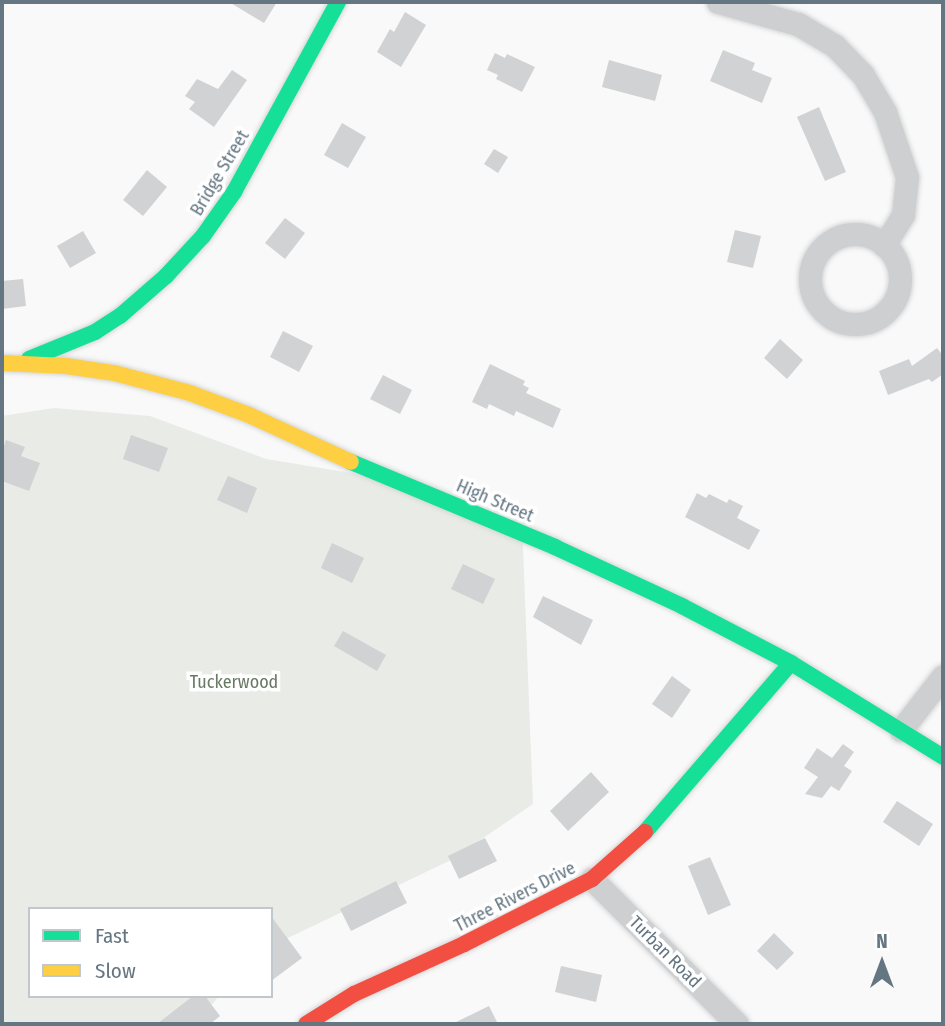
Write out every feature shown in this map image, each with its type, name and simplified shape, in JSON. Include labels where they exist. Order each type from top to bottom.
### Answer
[{"type":"street","name":"Bridge Street","points":[[10,363],[70,344],[120,316],[166,276],[203,236],[234,192],[338,2]]},
{"type":"street","points":[[718,2],[798,24],[835,46],[863,75],[890,122],[907,177],[903,215],[884,245]]},
{"type":"street","name":"High Street","points":[[10,363],[114,373],[220,404],[343,459],[587,561],[682,606],[791,663],[943,757]]},
{"type":"street","name":"Three Rivers Drive","points":[[306,1024],[354,994],[476,939],[592,879],[642,835],[791,663]]},
{"type":"street","points":[[901,730],[943,676]]},
{"type":"street","name":"Turban Road","points":[[592,879],[737,1024]]},
{"type":"green space","name":"Tuckerwood","points":[[54,408],[150,416],[266,459],[400,481],[522,523],[533,804],[451,860],[273,945],[273,907],[28,907],[28,998],[217,998],[196,1024],[2,1024],[2,416]]},
{"type":"building","points":[[229,2],[277,2],[264,23]]},
{"type":"building","points":[[405,12],[426,25],[401,67],[377,52],[390,29],[394,32]]},
{"type":"building","points":[[723,50],[755,63],[752,70],[772,78],[762,103],[710,81]]},
{"type":"building","points":[[495,53],[505,58],[507,54],[535,67],[522,92],[496,79],[498,75],[487,70]]},
{"type":"building","points":[[609,60],[662,75],[655,101],[602,87]]},
{"type":"building","points":[[232,70],[247,80],[214,127],[189,109],[195,102],[185,96],[197,79],[218,89]]},
{"type":"building","points":[[819,107],[846,172],[825,181],[797,117]]},
{"type":"building","points":[[342,123],[366,137],[348,168],[324,155]]},
{"type":"building","points":[[494,149],[508,157],[498,173],[484,164]]},
{"type":"building","points":[[147,170],[167,187],[143,216],[123,200]]},
{"type":"building","points":[[285,218],[305,233],[285,259],[265,243]]},
{"type":"building","points":[[735,230],[761,236],[753,268],[727,262]]},
{"type":"building","points":[[83,231],[96,253],[70,268],[57,246]]},
{"type":"building","points":[[23,279],[26,306],[2,309],[2,281]]},
{"type":"building","points":[[283,331],[313,346],[299,372],[270,357]]},
{"type":"building","points":[[780,339],[803,360],[787,379],[764,358]]},
{"type":"building","points":[[937,348],[943,356],[943,374],[932,382],[929,379],[888,395],[879,371],[909,359],[912,366]]},
{"type":"building","points":[[490,364],[525,381],[523,385],[529,388],[526,393],[561,409],[553,428],[516,411],[514,416],[489,404],[487,409],[472,402]]},
{"type":"building","points":[[383,375],[412,390],[400,414],[370,399]]},
{"type":"building","points":[[131,435],[168,448],[159,472],[123,459]]},
{"type":"building","points":[[6,440],[25,447],[21,456],[40,463],[29,491],[2,481],[2,452]]},
{"type":"building","points":[[228,476],[257,488],[247,513],[217,500]]},
{"type":"building","points":[[697,493],[706,498],[709,494],[727,503],[729,499],[743,506],[737,518],[760,530],[749,550],[685,517]]},
{"type":"building","points":[[332,543],[364,558],[352,583],[321,568]]},
{"type":"building","points":[[463,564],[495,579],[483,604],[451,589]]},
{"type":"building","points":[[543,596],[593,620],[581,645],[533,617]]},
{"type":"building","points":[[343,631],[386,655],[377,671],[334,646]]},
{"type":"building","points":[[672,676],[691,690],[672,718],[652,704]]},
{"type":"building","points":[[843,744],[854,752],[844,766],[852,771],[839,791],[831,786],[822,798],[805,794],[818,777],[804,768],[817,748],[832,758]]},
{"type":"building","points":[[591,772],[609,792],[568,831],[550,811]]},
{"type":"building","points":[[897,801],[933,824],[919,846],[883,822]]},
{"type":"building","points":[[485,838],[497,861],[459,879],[448,856]]},
{"type":"building","points":[[710,857],[731,905],[708,915],[688,866]]},
{"type":"building","points":[[396,881],[407,903],[351,931],[340,909]]},
{"type":"building","points":[[273,919],[302,958],[273,980]]},
{"type":"building","points":[[774,933],[794,953],[777,970],[757,951]]},
{"type":"building","points":[[561,966],[602,975],[596,1002],[555,992]]},
{"type":"building","points":[[190,998],[206,998],[220,1016],[210,1024],[157,1024]]},
{"type":"building","points":[[489,1006],[498,1024],[452,1024]]},
{"type":"traffic: fast","points":[[29,359],[95,332],[120,316],[166,276],[203,236],[234,192],[338,2]]},
{"type":"traffic: fast","points":[[351,462],[555,547],[682,606],[791,663],[943,757]]},
{"type":"traffic: fast","points":[[645,832],[791,663]]},
{"type":"traffic: slow","points":[[2,363],[66,366],[114,373],[190,393],[249,415],[351,462]]},
{"type":"traffic: jam","points":[[306,1024],[354,994],[464,944],[592,879],[645,832]]}]
